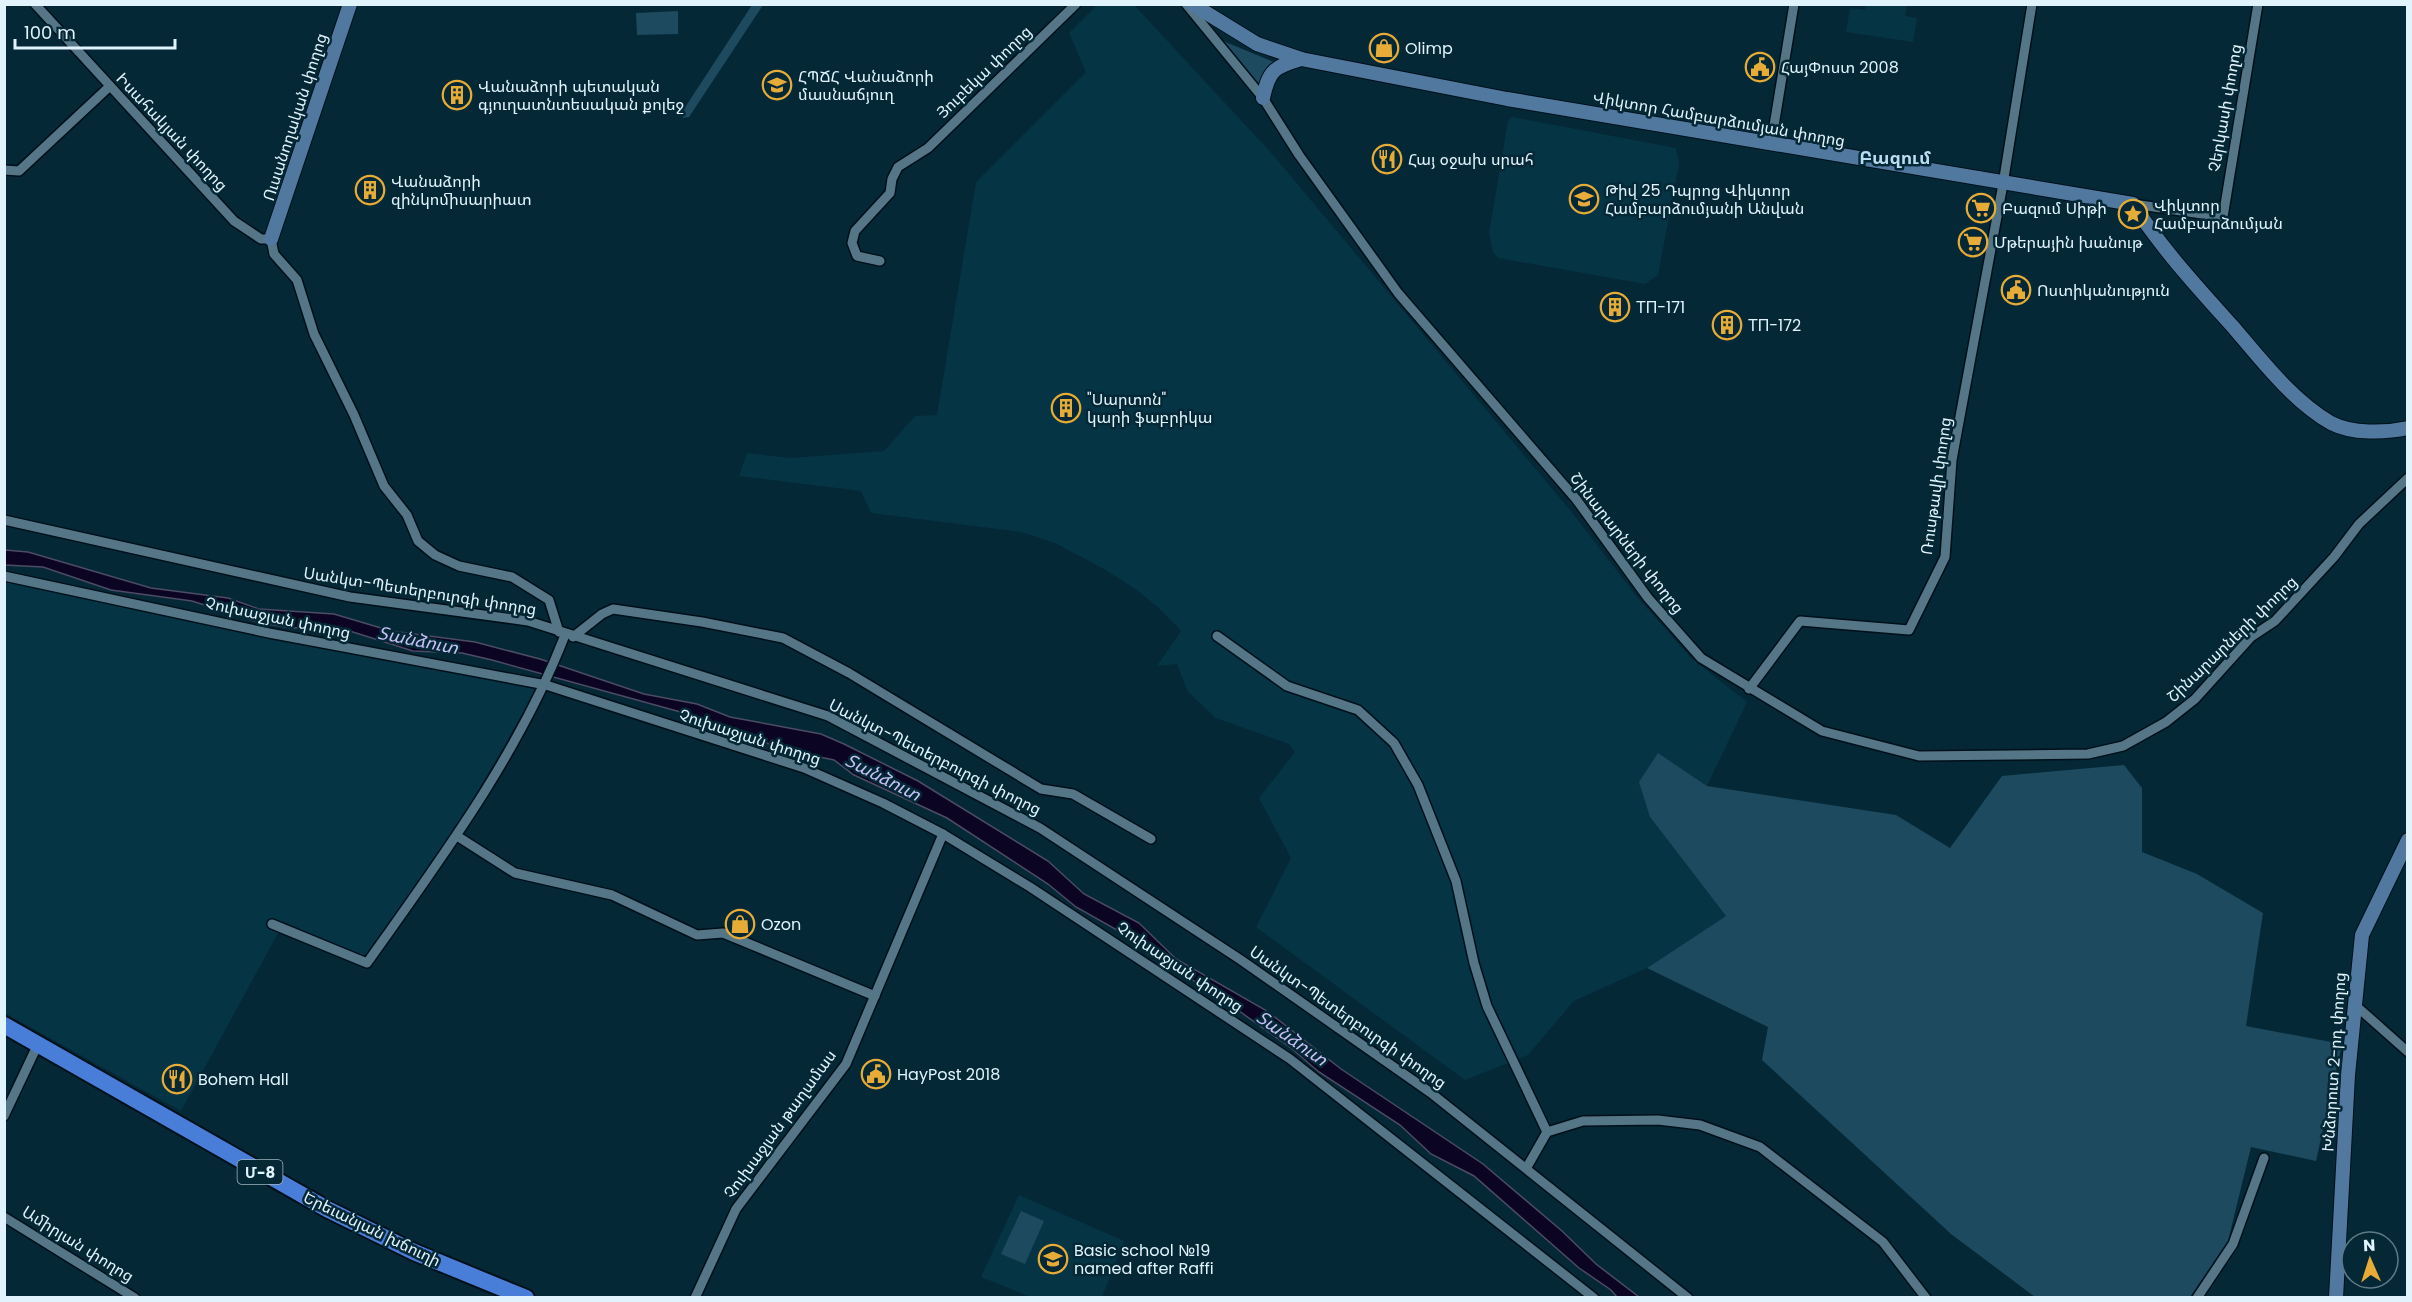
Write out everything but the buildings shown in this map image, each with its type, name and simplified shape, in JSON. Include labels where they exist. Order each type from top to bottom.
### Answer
[{"type":"highway","name":"Երեւանյան խճուղի","points":[[4,1025],[327,1209],[414,1252],[526,1298]]},
{"type":"street","name":"Իսահակյան փողոց","points":[[35,4],[234,221],[261,239],[271,239]]},
{"type":"street","name":"Ուսանողական փողոց","points":[[271,239],[350,4]]},
{"type":"street","name":"Յուբեկա փողոց","points":[[880,261],[857,256],[852,243],[855,231],[890,193],[892,179],[898,167],[928,148],[1076,4]]},
{"type":"street","name":"Շինարարների փողոց","points":[[1186,4],[1263,98],[1299,155],[1398,293],[1576,499],[1648,598],[1701,658],[1822,731],[1871,746],[1919,756],[2088,754],[2123,746],[2166,722],[2195,699],[2251,637],[2275,621],[2334,557],[2359,524],[2408,478]]},
{"type":"street","name":"Վիկտոր Համբարձումյան փողոց","points":[[1192,4],[1257,44],[1301,59],[1507,99],[2133,204]]},
{"type":"street","points":[[1771,144],[1794,4]]},
{"type":"street","points":[[2003,184],[2032,4]]},
{"type":"street","name":"Չերկասի փողոց","points":[[2133,204],[2223,216],[2258,4]]},
{"type":"street","points":[[1263,98],[1267,78],[1273,71],[1279,66],[1301,59]]},
{"type":"street","points":[[4,170],[19,171],[110,86]]},
{"type":"street","name":"Ռուսթավի փողոց","points":[[1749,689],[1800,621],[1909,630],[1945,557],[1953,460],[2003,184]]},
{"type":"street","points":[[2133,204],[2164,249],[2284,384],[2315,411],[2333,424],[2358,431],[2408,428]]},
{"type":"street","points":[[271,239],[274,254],[297,280],[314,334],[354,415],[384,486],[407,515],[418,541],[435,555],[459,566],[512,577],[549,600],[566,635]]},
{"type":"street","name":"Սանկտ-Պետերբուրգի փողոց","points":[[4,520],[350,597],[528,621],[566,635],[741,686],[828,716],[1040,828],[1250,966],[1431,1093],[1527,1167],[1688,1298]]},
{"type":"street","name":"Չուխաջյան փողոց","points":[[4,576],[269,633],[547,682],[804,768],[883,803],[943,834],[1088,924],[1290,1059],[1594,1298]]},
{"type":"street","points":[[272,924],[367,963],[457,836],[547,682],[566,635],[612,609],[702,622],[783,638],[849,673],[1041,789],[1073,794],[1151,839]]},
{"type":"street","points":[[1217,636],[1287,686],[1358,710],[1394,742],[1418,785],[1456,881],[1474,963],[1487,1006],[1547,1132]]},
{"type":"street","name":"Չուխաջյան թաղամաս","points":[[695,1298],[736,1209],[846,1064],[943,834]]},
{"type":"street","points":[[457,836],[515,873],[612,895],[697,935],[723,933],[875,996]]},
{"type":"street","name":"Խնձորուտ 2-րդ փողոց","points":[[2336,1298],[2354,1004],[2362,935],[2408,840]]},
{"type":"street","points":[[2354,1004],[2408,1052]]},
{"type":"street","points":[[4,1116],[38,1044]]},
{"type":"street","points":[[1527,1167],[1547,1132],[1583,1121],[1658,1120],[1700,1125],[1760,1147],[1883,1242],[1926,1298]]},
{"type":"street","points":[[2197,1298],[2233,1244],[2264,1158]]},
{"type":"street","name":"Ամիրյան փողոց","points":[[4,1217],[135,1298]]},
{"type":"shaded area","points":[[752,5],[763,5],[689,117],[683,118],[682,112]]},
{"type":"shaded area","points":[[1097,5],[1134,5],[1274,156],[1570,510],[1637,597],[1691,658],[1747,702],[1707,786],[1658,753],[1650,817],[1726,916],[1647,968],[1574,1001],[1528,1055],[1465,1080],[1256,927],[1291,858],[1259,798],[1295,752],[1289,744],[1216,718],[1188,692],[1177,664],[1157,666],[1181,631],[1137,590],[1104,569],[1055,543],[1021,532],[871,513],[861,491],[739,476],[747,453],[790,458],[884,451],[915,416],[937,415],[976,182],[1086,72],[1069,33]]},
{"type":"shaded area","points":[[1866,5],[1907,5],[1905,16],[1917,18],[1913,42],[1846,32],[1850,8],[1865,10]]},
{"type":"shaded area","points":[[678,11],[678,34],[637,35],[636,13]]},
{"type":"shaded area","points":[[1223,41],[1276,63],[1260,88]]},
{"type":"shaded area","name":"Թիվ 25 Դպրոց Վիկտոր Համբարձումյանի Անվան","points":[[1512,117],[1676,148],[1679,164],[1658,275],[1645,284],[1498,258],[1493,252],[1489,233],[1508,121]]},
{"type":"shaded area","points":[[5,581],[269,638],[537,689],[453,834],[364,957],[284,922],[181,1111],[5,1013]]},
{"type":"shaded area","points":[[1658,753],[1707,786],[1896,815],[1950,848],[2002,776],[2124,765],[2142,788],[2142,852],[2197,874],[2263,913],[2246,1026],[2342,1044],[2316,1161],[2251,1147],[2228,1241],[2190,1297],[2035,1297],[1951,1234],[1762,1060],[1768,1027],[1647,968],[1726,916],[1650,817],[1639,782]]},
{"type":"shaded area","name":"Basic school №19 named after Raffi","points":[[1019,1195],[1124,1241],[1102,1297],[1031,1297],[981,1277]]},
{"type":"shaded area","points":[[1021,1211],[1044,1221],[1025,1264],[1001,1254]]},
{"type":"water","name":"Տանձուտ","points":[[5,550],[28,552],[151,588],[228,598],[259,609],[334,614],[391,631],[475,642],[540,659],[644,694],[697,704],[730,717],[821,734],[844,744],[918,781],[1048,861],[1084,894],[1139,923],[1176,959],[1267,1011],[1341,1069],[1483,1164],[1562,1231],[1596,1264],[1639,1297],[1617,1297],[1611,1290],[1579,1268],[1474,1176],[1431,1154],[1400,1125],[1319,1072],[1291,1048],[1211,991],[1148,954],[1126,935],[1076,907],[1048,884],[947,818],[854,775],[834,760],[786,750],[677,711],[492,660],[462,653],[413,651],[334,626],[292,628],[261,623],[192,601],[111,590],[43,567],[5,565]]},
{"type":"place","name":"Olimp","points":[[1384,48]]},
{"type":"place","name":"ՀայՓոստ 2008","points":[[1760,67]]},
{"type":"place","name":"ՀՊՃՀ Վանաձորի մասնաճյուղ","points":[[777,85]]},
{"type":"place","name":"Վանաձորի պետական գյուղատնտեսական քոլեջ","points":[[457,95]]},
{"type":"place","name":"Հայ օջախ սրահ","points":[[1387,159]]},
{"type":"place","name":"Վանաձորի զինկոմիսարիատ","points":[[370,190]]},
{"type":"place","name":"Թիվ 25 Դպրոց Վիկտոր Համբարձումյանի Անվան","points":[[1584,199]]},
{"type":"place","name":"Բազում Սիթի","points":[[1981,208]]},
{"type":"place","name":"Վիկտոր Համբարձումյան","points":[[2133,214]]},
{"type":"place","name":"Մթերային խանութ","points":[[1973,242]]},
{"type":"place","name":"Ոստիկանություն","points":[[2016,290]]},
{"type":"place","name":"ТП-171","points":[[1615,307]]},
{"type":"place","name":"ТП-172","points":[[1727,325]]},
{"type":"place","name":"\"Սարտոն\" կարի ֆաբրիկա","points":[[1066,408]]},
{"type":"place","name":"Ozon","points":[[740,924]]},
{"type":"place","name":"HayPost 2018","points":[[876,1074]]},
{"type":"place","name":"Bohem Hall","points":[[177,1079]]},
{"type":"place","name":"Basic school №19 named after Raffi","points":[[1053,1259]]},
{"type":"district","name":"Բազում","points":[[1895,157]]}]
